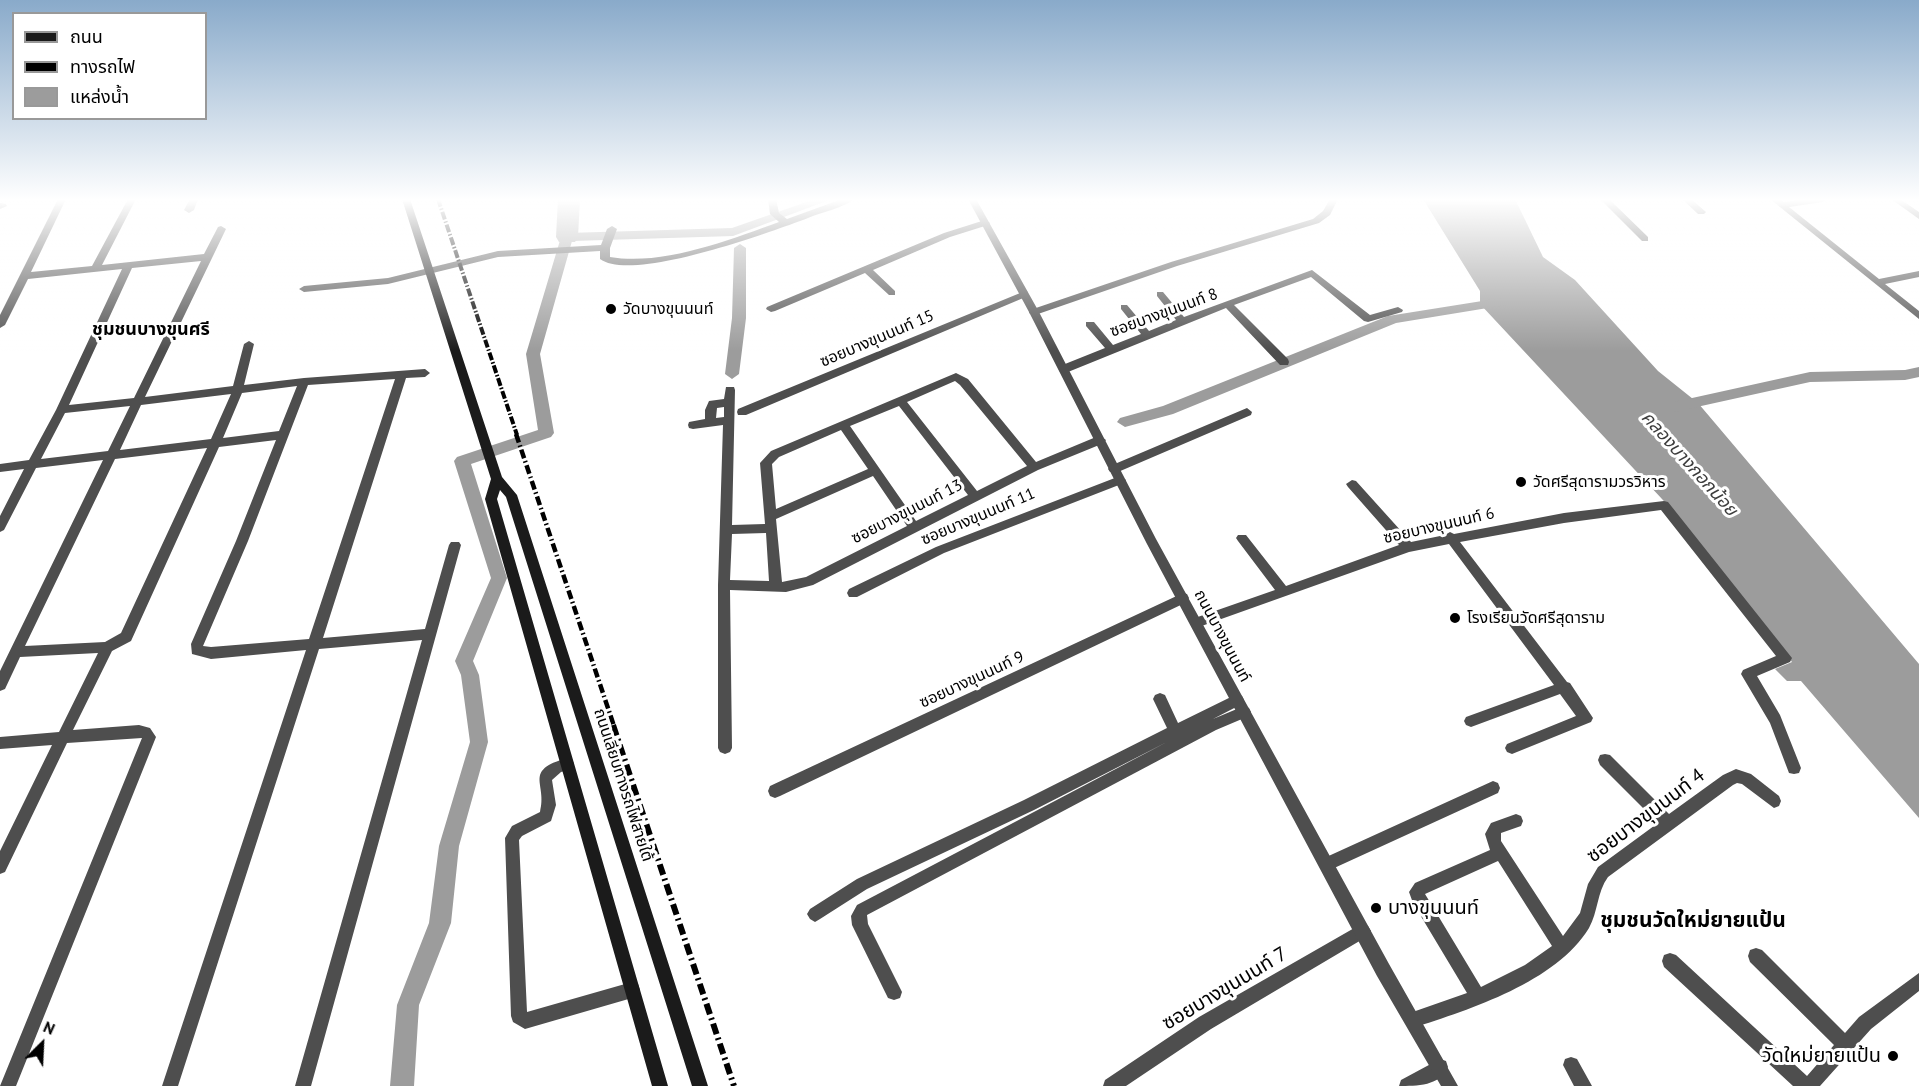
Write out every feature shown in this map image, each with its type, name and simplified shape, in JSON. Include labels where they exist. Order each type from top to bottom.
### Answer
[{"type":"main road","points":[[423,250],[497,479],[491,500],[660,1086]]},
{"type":"main road","name":"ถนนเลียบทางรถไฟสายใต้","points":[[497,479],[512,495],[700,1086]]},
{"type":"street","points":[[0,325],[38,250]]},
{"type":"street","points":[[95,269],[105,250]]},
{"type":"street","points":[[0,685],[114,454],[210,250]]},
{"type":"street","points":[[304,289],[388,281],[498,254],[561,250]]},
{"type":"street","points":[[607,250],[605,259],[609,261],[641,261],[668,258],[696,250]]},
{"type":"street","points":[[771,309],[912,250]]},
{"type":"street","name":"ถนนบางขุนนนท์","points":[[1000,250],[1196,623],[1450,1086]]},
{"type":"street","points":[[1034,312],[1221,250]]},
{"type":"street","points":[[1838,250],[1919,316]]},
{"type":"street","points":[[25,276],[207,256]]},
{"type":"street","points":[[0,527],[61,410],[128,266]]},
{"type":"street","points":[[867,269],[892,293]]},
{"type":"street","name":"ซอยบางขุนนนท์ 8","points":[[1064,369],[1182,321],[1312,273],[1368,319],[1398,310]]},
{"type":"street","points":[[1878,282],[1919,274]]},
{"type":"street","name":"ซอยบางขุนนนท์ 15","points":[[742,412],[1025,294]]},
{"type":"street","points":[[1160,294],[1182,321]]},
{"type":"street","points":[[1228,305],[1284,362]]},
{"type":"street","points":[[1124,307],[1147,335]]},
{"type":"street","points":[[1090,324],[1111,349]]},
{"type":"street","points":[[16,652],[106,646],[122,641],[129,632],[238,389],[249,344]]},
{"type":"street","points":[[61,410],[304,382],[425,373]]},
{"type":"street","points":[[170,1086],[402,375]]},
{"type":"street","points":[[776,587],[766,464],[769,458],[952,377],[959,378],[1034,467]]},
{"type":"street","points":[[304,382],[242,541],[197,644],[197,650],[211,653],[431,634]]},
{"type":"street","points":[[711,422],[710,410],[714,404],[729,396],[724,585],[725,748]]},
{"type":"street","points":[[900,400],[975,496]]},
{"type":"street","name":"ซอยบางขุนนนท์ 11","points":[[853,593],[940,550],[1117,474],[1246,412]]},
{"type":"street","points":[[693,424],[728,420]]},
{"type":"street","points":[[844,426],[913,526]]},
{"type":"street","points":[[0,468],[283,435]]},
{"type":"street","name":"ซอยบางขุนนนท์ 13","points":[[724,585],[776,587],[809,581],[913,526],[1034,467],[1100,440]]},
{"type":"street","points":[[725,530],[771,523],[874,471]]},
{"type":"street","points":[[1352,483],[1408,547]]},
{"type":"street","name":"ซอยบางขุนนนท์ 6","points":[[1196,623],[1408,547],[1450,537],[1564,518],[1664,505],[1785,658],[1748,674],[1767,702],[1784,737],[1794,768]]},
{"type":"street","points":[[1450,537],[1565,687],[1586,718],[1512,748]]},
{"type":"street","points":[[1242,538],[1283,591]]},
{"type":"street","points":[[303,1086],[455,545]]},
{"type":"street","name":"ซอยบางขุนนนท์ 9","points":[[775,790],[1183,598]]},
{"type":"street","points":[[0,867],[106,646]]},
{"type":"street","points":[[1471,721],[1565,687]]},
{"type":"street","points":[[1160,699],[1175,730]]},
{"type":"street","points":[[815,914],[862,884],[1029,805],[1175,730],[1241,706]]},
{"type":"street","points":[[894,992],[860,925],[859,916],[862,910],[1190,736],[1241,706]]},
{"type":"street","points":[[0,743],[139,731],[146,732],[149,737],[8,1086]]},
{"type":"street","points":[[1605,760],[1669,824]]},
{"type":"street","points":[[567,764],[557,766],[545,777],[549,805],[546,816],[517,831],[512,838],[519,1016],[525,1021],[632,990]]},
{"type":"street","name":"ซอยบางขุนนนท์ 4","points":[[1413,1020],[1478,997],[1507,983],[1563,949],[1583,923],[1590,908],[1594,882],[1603,872],[1736,776],[1754,784],[1774,801]]},
{"type":"street","points":[[1327,864],[1492,788]]},
{"type":"street","points":[[1516,820],[1496,828],[1492,834],[1499,853],[1563,949]]},
{"type":"street","points":[[1478,997],[1418,898],[1417,892],[1420,888],[1499,853]]},
{"type":"street","name":"ซอยบางขุนนนท์ 7","points":[[1112,1086],[1205,1023],[1363,931]]},
{"type":"street","points":[[1756,956],[1845,1044]]},
{"type":"street","points":[[1670,961],[1807,1086],[1865,1023],[1919,981]]},
{"type":"street","points":[[1571,1065],[1584,1086]]},
{"type":"street","points":[[1407,1086],[1440,1067]]},
{"type":"water","name":"คลองบางกอกน้อย","points":[[1454,250],[1539,250],[1543,257],[1575,280],[1658,371],[1698,403],[1919,664],[1919,818],[1801,681],[1787,681],[1775,669],[1792,662],[1676,514],[1480,304],[1480,291]]},
{"type":"waterway","points":[[402,1086],[408,1005],[440,923],[449,846],[479,742],[470,675],[464,661],[499,578],[462,461],[546,433],[533,354],[563,250]]},
{"type":"waterway","points":[[732,374],[739,318],[740,250]]},
{"type":"waterway","points":[[1125,422],[1168,410],[1393,319],[1501,302]]},
{"type":"waterway","points":[[1674,407],[1810,377],[1905,375],[1919,372]]},
{"type":"railway","points":[[455,250],[517,435]]},
{"type":"railway","points":[[516,434],[614,726]]},
{"type":"railway","points":[[613,725],[734,1086]]},
{"type":"place","name":"วัดบางขุนนนท์","points":[[611,309]]},
{"type":"place","name":"วัดศรีสุดารามวรวิหาร","points":[[1521,482]]},
{"type":"place","name":"โรงเรียนวัดศรีสุดาราม","points":[[1455,618]]},
{"type":"place","name":"บางขุนนนท์","points":[[1376,908]]},
{"type":"place","name":"วัดใหม่ยายแป้น","points":[[1893,1056]]},
{"type":"district","name":"ชุมชนบางขุนศรี","points":[[151,330]]},
{"type":"district","name":"ชุมชนวัดใหม่ยายแป้น","points":[[1693,921]]}]
